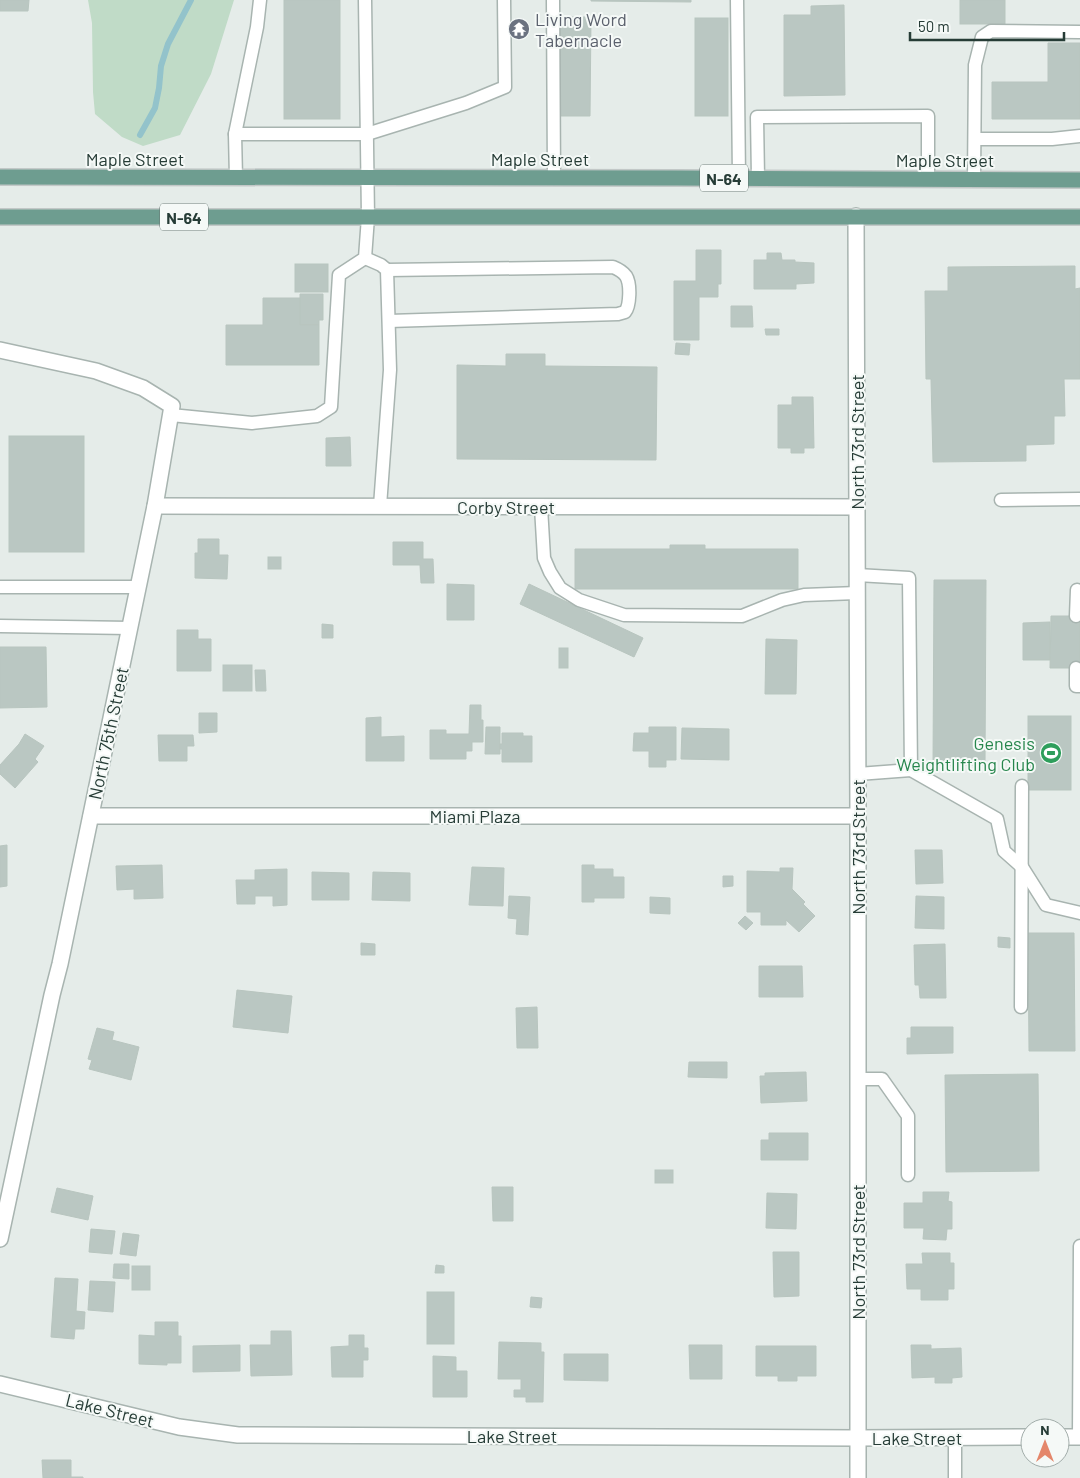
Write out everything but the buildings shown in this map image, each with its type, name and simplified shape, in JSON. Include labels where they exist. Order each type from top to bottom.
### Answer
[{"type":"main road","name":"Maple Street","points":[[0,177],[1080,180]]},
{"type":"main road","name":"N-64","points":[[0,217],[1080,217]]},
{"type":"street","name":"North 73rd Street","points":[[856,216],[858,1478]]},
{"type":"street","points":[[0,350],[96,370],[143,388],[172,406],[171,415]]},
{"type":"street","name":"North 75th Street","points":[[0,1239],[91,816],[155,506],[171,415]]},
{"type":"street","name":"Corby Street","points":[[155,506],[857,507]]},
{"type":"street","name":"Miami Plaza","points":[[91,816],[858,816]]},
{"type":"street","name":"Lake Street","points":[[0,1384],[179,1427],[238,1435],[1020,1437]]},
{"type":"lane","points":[[236,178],[235,134],[257,27],[260,0]]},
{"type":"lane","points":[[365,0],[368,178],[365,258]]},
{"type":"lane","points":[[235,134],[367,134],[466,104],[505,87],[504,0]]},
{"type":"lane","points":[[553,0],[554,178]]},
{"type":"lane","points":[[737,0],[739,178]]},
{"type":"lane","points":[[974,179],[975,65],[982,37],[991,31],[1080,32]]},
{"type":"lane","points":[[758,178],[757,117],[928,116],[928,179]]},
{"type":"lane","points":[[974,139],[1052,139],[1080,136]]},
{"type":"lane","points":[[365,258],[388,270],[613,267],[626,275],[629,281],[628,309],[618,314],[389,321]]},
{"type":"lane","points":[[171,415],[252,424],[317,416],[331,407],[339,275],[365,258]]},
{"type":"lane","points":[[380,506],[390,370],[388,270]]},
{"type":"lane","points":[[1001,500],[1080,499]]},
{"type":"lane","points":[[541,507],[544,558],[560,588],[579,600],[624,615],[742,616],[782,600],[804,594],[857,594]]},
{"type":"lane","points":[[857,575],[909,578],[911,770]]},
{"type":"lane","points":[[0,587],[138,587]]},
{"type":"lane","points":[[1076,616],[1077,590]]},
{"type":"lane","points":[[0,626],[130,628]]},
{"type":"lane","points":[[1076,668],[1076,686],[1080,686]]},
{"type":"lane","points":[[858,774],[911,770],[997,818],[1004,851],[1022,867],[1046,905],[1080,912]]},
{"type":"lane","points":[[1021,1007],[1022,786]]},
{"type":"lane","points":[[858,1079],[882,1079],[908,1116],[908,1175]]},
{"type":"lane","points":[[1079,1437],[1080,1246]]},
{"type":"lane","points":[[956,1438],[956,1478]]},
{"type":"green space","points":[[88,0],[234,0],[211,74],[180,135],[143,146],[122,137],[95,114],[92,23]]},
{"type":"waterway","points":[[140,135],[155,108],[161,66],[168,44],[191,0]]},
{"type":"place","name":"Living Word Tabernacle","points":[[519,29]]},
{"type":"place","name":"Genesis Weightlifting Club","points":[[1051,753]]}]
